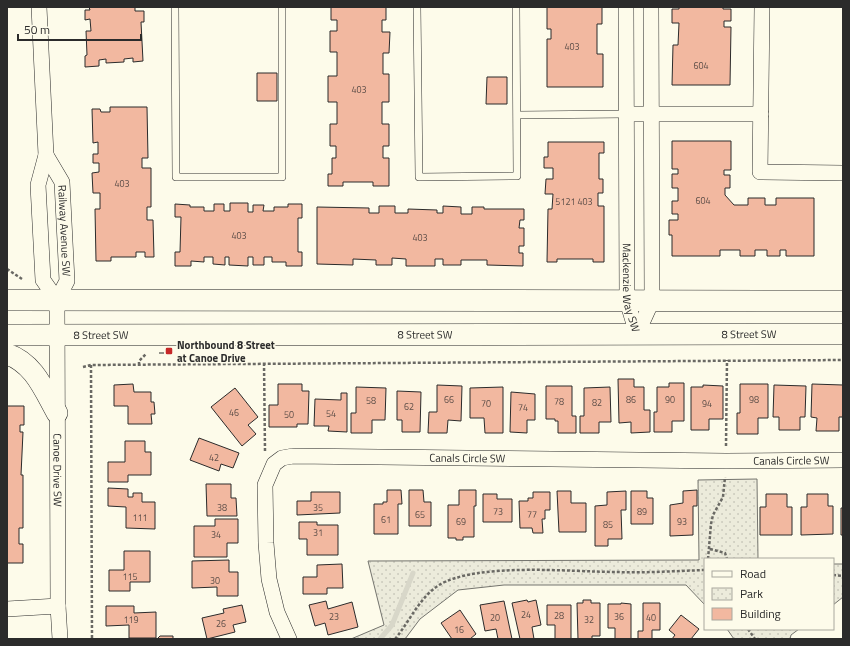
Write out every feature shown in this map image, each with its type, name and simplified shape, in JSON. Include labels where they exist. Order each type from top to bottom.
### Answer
[{"type":"main road","points":[[7,300],[627,302],[843,301]]},
{"type":"main road","name":"8 Street SW","points":[[7,334],[843,334]]},
{"type":"main road","points":[[7,354],[24,363],[35,373],[57,413]]},
{"type":"street","name":"Railway Avenue SW","points":[[39,7],[46,155],[38,184],[43,280],[57,300],[67,281],[62,182],[46,155]]},
{"type":"street","name":"Mackenzie Way SW","points":[[626,7],[627,302],[637,334]]},
{"type":"street","name":"Mackenzie Way SW","points":[[637,334],[652,302],[651,7]]},
{"type":"street","points":[[762,7],[760,172],[843,173]]},
{"type":"street","points":[[626,114],[761,114]]},
{"type":"street","name":"Canoe Drive SW","points":[[57,300],[58,606],[60,639]]},
{"type":"street","name":"Canals Circle SW","points":[[289,639],[277,612],[269,579],[266,543],[265,486],[274,464],[282,458],[300,456],[843,460]]},
{"type":"street","points":[[7,609],[58,606]]},
{"type":"lane","points":[[175,7],[176,177],[282,177],[282,7]]},
{"type":"lane","points":[[417,7],[419,177],[517,176],[516,7]]},
{"type":"lane","points":[[517,114],[626,114]]},
{"type":"path","points":[[7,269],[22,279]]},
{"type":"path","points":[[83,367],[91,365],[264,363],[843,360]]},
{"type":"path","points":[[264,363],[265,455]]},
{"type":"path","points":[[91,365],[92,639]]},
{"type":"path","points":[[710,549],[724,553],[726,558]]},
{"type":"path","points":[[395,639],[409,622],[417,607],[429,593],[448,580],[465,575],[525,570],[618,572],[704,570]]},
{"type":"path","points":[[749,630],[755,639]]},
{"type":"green space","points":[[757,479],[758,558],[704,558],[704,604],[686,585],[504,585],[458,590],[420,619],[405,639],[351,639],[384,625],[368,561],[699,560],[698,480]]},
{"type":"green space","points":[[834,564],[843,564],[843,597],[834,604]]},
{"type":"green space","points":[[728,630],[798,630],[791,635],[790,639],[734,639]]},
{"type":"building","points":[[89,7],[135,7],[135,11],[144,11],[144,22],[141,22],[143,61],[133,62],[133,58],[124,59],[124,62],[106,63],[106,59],[99,60],[99,66],[85,67],[85,56],[87,55],[86,31],[91,31],[90,19],[85,20],[85,10],[90,10]]},
{"type":"building","points":[[331,7],[386,7],[386,20],[382,20],[382,32],[390,32],[389,53],[383,53],[383,74],[389,74],[389,102],[382,102],[382,124],[389,124],[389,146],[383,146],[383,158],[389,158],[389,186],[373,186],[373,182],[343,182],[343,186],[328,186],[328,174],[332,174],[332,158],[336,158],[336,146],[330,146],[330,124],[337,124],[337,102],[328,102],[328,76],[337,76],[337,52],[330,52],[330,31],[337,31],[337,20],[331,20]]},
{"type":"building","points":[[547,7],[602,7],[602,24],[597,24],[597,54],[603,54],[603,87],[547,87],[547,39],[551,39],[551,29],[547,29]]},
{"type":"building","points":[[679,7],[723,7],[723,9],[731,9],[731,21],[724,21],[724,27],[731,27],[730,85],[672,85],[673,45],[678,45],[679,23],[672,23],[672,9],[679,9]]},
{"type":"building","points":[[257,73],[277,73],[277,101],[257,101]]},
{"type":"building","points":[[487,77],[507,77],[507,104],[486,104]]},
{"type":"building","points":[[110,107],[147,107],[148,158],[142,158],[142,168],[151,168],[151,207],[147,207],[147,220],[153,220],[154,257],[145,257],[145,252],[136,252],[136,257],[111,257],[111,261],[96,261],[95,209],[100,209],[100,193],[93,193],[92,173],[99,172],[99,163],[93,163],[93,154],[98,154],[98,142],[93,143],[92,109],[100,109],[101,112],[110,112]]},
{"type":"building","points":[[672,141],[731,141],[731,170],[724,170],[724,175],[730,175],[730,188],[725,188],[725,195],[734,205],[748,205],[748,198],[765,198],[765,205],[776,205],[776,198],[814,198],[814,256],[786,256],[786,250],[780,250],[780,256],[767,256],[767,250],[755,250],[755,256],[740,256],[740,250],[720,250],[720,256],[672,256],[672,235],[669,235],[669,220],[678,220],[678,214],[672,214],[672,201],[678,201],[678,188],[672,188],[672,174],[678,174],[678,169],[672,169]]},
{"type":"building","points":[[548,142],[604,142],[604,153],[599,153],[599,179],[603,179],[603,193],[598,193],[598,206],[604,206],[604,262],[593,262],[593,259],[557,259],[557,262],[547,262],[548,209],[552,209],[553,194],[545,194],[546,179],[553,179],[553,168],[544,168],[544,157],[548,157]]},
{"type":"building","points":[[230,203],[248,203],[248,212],[253,212],[253,205],[264,205],[263,211],[274,211],[274,207],[288,207],[288,204],[302,204],[302,218],[298,218],[298,252],[302,252],[302,266],[286,266],[286,262],[272,262],[272,257],[264,257],[264,265],[253,265],[253,257],[248,257],[248,266],[229,265],[229,257],[225,257],[225,265],[213,264],[213,257],[204,257],[204,262],[191,261],[191,266],[175,266],[175,252],[180,252],[181,217],[175,217],[175,204],[190,205],[190,207],[204,207],[204,211],[214,211],[214,204],[224,204],[224,211],[230,211]]},
{"type":"building","points":[[379,206],[395,206],[395,213],[408,213],[408,209],[437,210],[437,213],[443,213],[443,206],[461,207],[461,214],[472,214],[472,207],[484,207],[484,209],[524,209],[524,220],[520,220],[519,228],[524,228],[524,246],[519,246],[519,253],[523,253],[523,266],[487,265],[487,260],[461,260],[461,265],[443,265],[443,259],[435,259],[435,266],[406,266],[406,259],[392,258],[392,265],[376,265],[376,260],[353,259],[353,265],[317,264],[317,207],[369,208],[369,213],[379,213]]},
{"type":"building","points":[[618,379],[634,379],[634,387],[644,387],[644,410],[650,410],[650,432],[631,433],[631,422],[619,423]]},
{"type":"building","points":[[669,383],[684,383],[684,421],[672,421],[672,432],[654,432],[654,412],[657,412],[657,387],[669,387]]},
{"type":"building","points":[[133,384],[134,392],[151,392],[151,402],[154,402],[155,414],[151,414],[152,424],[128,424],[128,406],[114,406],[114,385]]},
{"type":"building","points":[[278,384],[302,384],[302,391],[309,391],[308,424],[297,424],[297,427],[269,427],[269,405],[278,405]]},
{"type":"building","points":[[740,384],[768,384],[768,418],[758,418],[758,434],[737,434],[737,413],[740,413]]},
{"type":"building","points":[[812,384],[843,385],[843,417],[839,417],[839,431],[816,431],[817,418],[811,417]]},
{"type":"building","points":[[437,385],[462,386],[461,421],[448,420],[447,433],[428,433],[429,412],[437,412]]},
{"type":"building","points":[[703,385],[723,386],[723,419],[709,419],[709,430],[691,430],[691,387],[703,387]]},
{"type":"building","points":[[774,385],[806,386],[805,417],[800,417],[800,430],[779,430],[779,417],[773,417]]},
{"type":"building","points":[[546,386],[572,386],[572,416],[576,416],[576,433],[558,433],[558,421],[555,421],[555,419],[546,419]]},
{"type":"building","points":[[356,387],[386,388],[385,420],[372,420],[372,433],[351,433],[351,413],[356,413]]},
{"type":"building","points":[[503,387],[503,433],[485,433],[484,418],[470,418],[470,388]]},
{"type":"building","points":[[610,387],[611,422],[599,422],[599,433],[580,433],[580,416],[584,416],[584,388]]},
{"type":"building","points":[[235,388],[258,417],[248,425],[256,434],[242,446],[211,407]]},
{"type":"building","points":[[397,391],[421,392],[420,432],[402,432],[402,420],[397,420]]},
{"type":"building","points":[[511,392],[535,394],[535,420],[527,420],[527,433],[510,432]]},
{"type":"building","points":[[341,393],[347,393],[347,432],[328,431],[329,426],[314,426],[315,399],[341,400]]},
{"type":"building","points":[[7,406],[24,406],[24,425],[20,425],[20,432],[23,432],[21,475],[23,475],[23,528],[19,528],[19,544],[23,544],[23,563],[7,563]]},
{"type":"building","points":[[199,438],[239,453],[233,468],[221,464],[219,471],[190,460]]},
{"type":"building","points":[[125,441],[145,441],[145,452],[151,452],[151,475],[128,475],[128,482],[108,482],[108,462],[125,462]]},
{"type":"building","points":[[206,484],[231,484],[231,498],[236,498],[237,516],[207,516]]},
{"type":"building","points":[[108,488],[128,489],[128,497],[133,497],[133,493],[142,493],[142,502],[155,502],[155,529],[126,528],[126,507],[108,506]]},
{"type":"building","points":[[387,490],[401,490],[402,504],[398,504],[398,534],[374,534],[374,504],[383,504],[383,502],[387,502]]},
{"type":"building","points":[[409,490],[423,490],[424,502],[431,502],[431,526],[409,526]]},
{"type":"building","points":[[459,490],[476,490],[476,506],[474,506],[474,537],[463,537],[463,540],[448,538],[448,505],[459,505]]},
{"type":"building","points":[[697,490],[697,506],[693,506],[693,535],[670,536],[670,505],[683,503],[683,491]]},
{"type":"building","points":[[557,491],[571,491],[571,503],[586,503],[586,532],[559,532]]},
{"type":"building","points":[[626,491],[626,510],[621,510],[622,539],[608,539],[608,546],[595,546],[595,506],[607,505],[607,492]]},
{"type":"building","points":[[631,491],[647,491],[647,498],[653,498],[653,524],[631,524]]},
{"type":"building","points":[[311,492],[340,492],[340,513],[297,515],[297,501],[311,501]]},
{"type":"building","points":[[533,492],[550,492],[550,510],[545,510],[545,519],[542,519],[543,533],[533,533],[532,528],[520,528],[519,501],[528,501],[528,498],[533,498]]},
{"type":"building","points":[[483,494],[497,494],[497,499],[512,499],[512,522],[483,522]]},
{"type":"building","points":[[766,494],[787,494],[787,507],[792,507],[792,535],[760,535],[760,507],[766,507]]},
{"type":"building","points":[[807,494],[828,494],[828,506],[833,506],[833,534],[801,535],[801,507],[807,507]]},
{"type":"building","points":[[841,508],[843,508],[843,535],[841,535]]},
{"type":"building","points":[[215,519],[238,519],[238,543],[227,543],[227,557],[194,557],[194,526],[215,526]]},
{"type":"building","points":[[299,522],[317,522],[317,525],[338,525],[338,555],[307,555],[307,539],[299,539]]},
{"type":"building","points":[[124,551],[150,551],[150,582],[130,582],[130,591],[109,591],[109,570],[124,570]]},
{"type":"building","points":[[229,560],[229,572],[238,572],[238,596],[217,596],[217,587],[192,588],[192,561]]},
{"type":"building","points":[[342,564],[343,588],[327,588],[327,594],[303,594],[303,577],[317,577],[317,565]]},
{"type":"building","points":[[527,600],[528,602],[536,600],[541,625],[532,627],[534,639],[520,639],[512,603]]},
{"type":"building","points":[[583,600],[591,600],[591,603],[600,603],[600,636],[592,636],[592,639],[578,639],[577,603],[583,603]]},
{"type":"building","points":[[326,601],[328,609],[352,602],[358,627],[328,635],[325,623],[315,626],[309,605]]},
{"type":"building","points":[[504,601],[512,639],[498,639],[496,629],[485,631],[480,605]]},
{"type":"building","points":[[643,603],[660,603],[660,630],[652,630],[652,639],[638,639],[638,631],[643,631]]},
{"type":"building","points":[[608,604],[631,604],[631,639],[615,639],[615,628],[608,628]]},
{"type":"building","points":[[242,605],[246,622],[233,625],[235,632],[207,639],[202,618],[224,613],[223,609]]},
{"type":"building","points":[[547,605],[571,605],[571,639],[555,639],[555,625],[547,625]]},
{"type":"building","points":[[106,606],[134,606],[134,613],[156,612],[156,638],[129,638],[129,625],[106,626]]},
{"type":"building","points":[[460,610],[476,634],[470,639],[452,639],[441,623]]},
{"type":"building","points":[[681,615],[699,629],[691,639],[672,639],[675,635],[669,630]]},
{"type":"building","points":[[160,636],[173,636],[173,639],[157,639]]},
{"type":"waterway","points":[[380,639],[392,625],[413,573]]},
{"type":"fence","points":[[159,353],[173,353]]},
{"type":"place","name":"Northbound 8 Street at Canoe Drive","points":[[169,351]]}]
